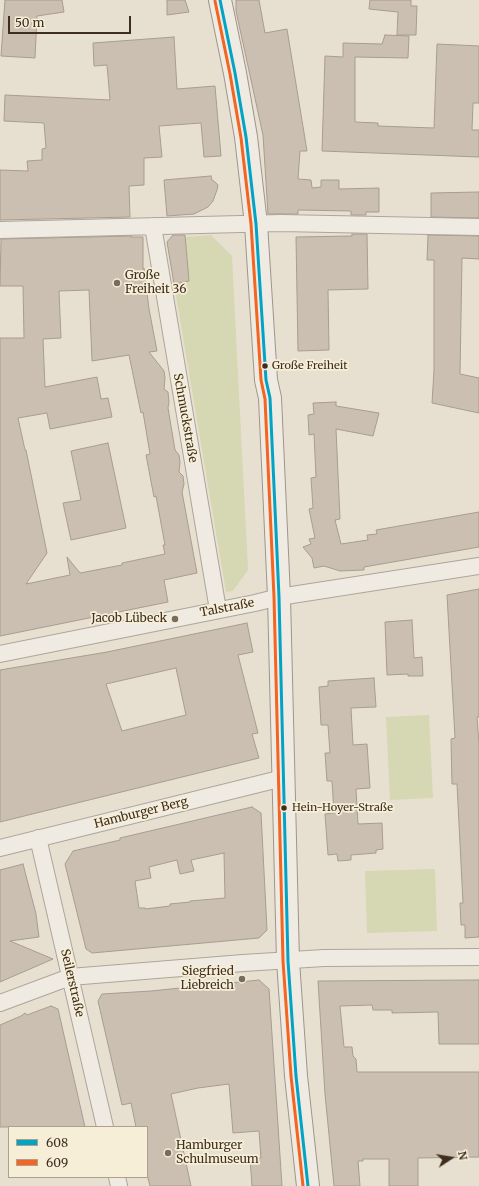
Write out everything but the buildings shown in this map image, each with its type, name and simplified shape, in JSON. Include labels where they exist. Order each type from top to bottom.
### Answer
[{"type":"main road","points":[[220,0],[246,137],[256,224],[266,380],[270,398],[279,597],[288,960],[297,1083],[308,1186]]},
{"type":"street","points":[[0,230],[281,223],[479,227]]},
{"type":"street","name":"Schmuckstraße","points":[[153,226],[218,610]]},
{"type":"street","name":"Talstraße","points":[[0,654],[279,597],[479,566]]},
{"type":"street","name":"Hamburger Berg","points":[[0,848],[283,778]]},
{"type":"street","name":"Seilerstraße","points":[[38,838],[106,1126]]},
{"type":"street","points":[[0,1004],[70,977],[324,958],[479,957]]},
{"type":"green space","points":[[211,235],[232,256],[248,570],[233,591],[226,592],[174,284],[189,280],[185,237]]},
{"type":"green space","points":[[429,715],[433,798],[390,800],[386,717]]},
{"type":"green space","points":[[435,869],[437,931],[367,933],[365,871]]},
{"type":"transit line","name":"608","points":[[220,0],[246,137],[256,224],[266,380],[270,398],[279,597],[288,961],[296,1076],[308,1186]]},
{"type":"transit line","name":"609","points":[[215,1],[241,138],[251,224],[261,380],[265,399],[274,597],[283,961],[291,1076],[303,1186]]},
{"type":"place","name":"Große Freiheit 36","points":[[117,283]]},
{"type":"place","name":"Große Freiheit","points":[[265,366]]},
{"type":"place","name":"Jacob Lübeck","points":[[175,619]]},
{"type":"place","name":"Hein-Hoyer-Straße","points":[[284,808]]},
{"type":"place","name":"Siegfried Liebreich","points":[[242,979]]},
{"type":"place","name":"Hamburger Schulmuseum","points":[[168,1153]]}]
